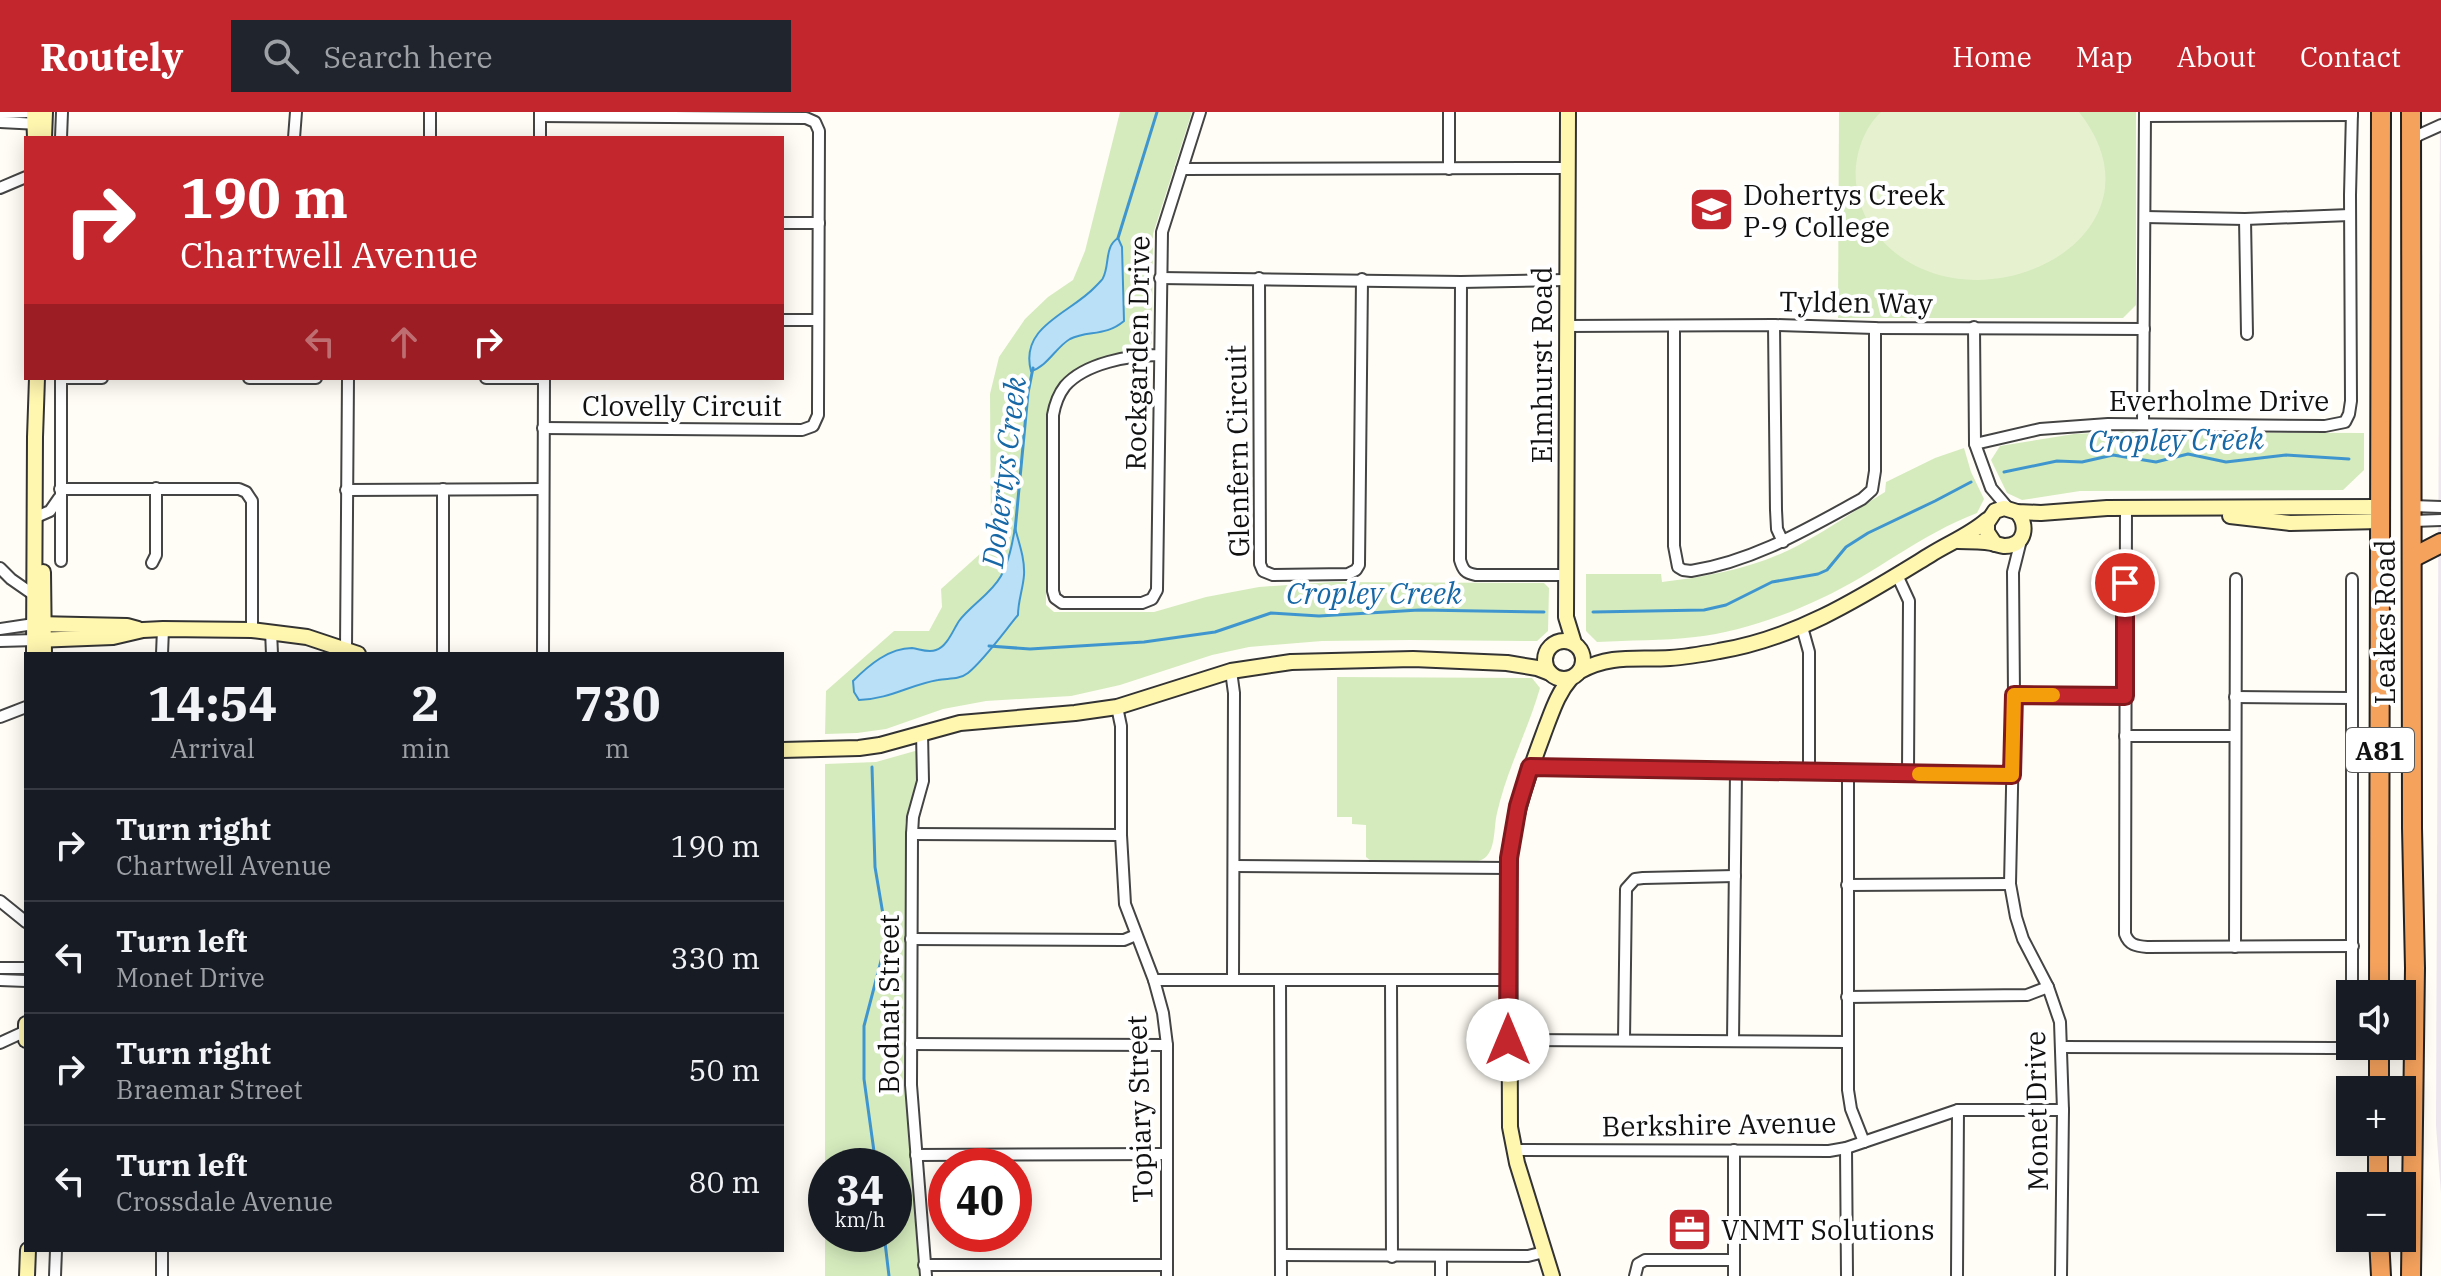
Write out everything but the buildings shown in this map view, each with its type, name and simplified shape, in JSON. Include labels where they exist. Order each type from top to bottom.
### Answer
[{"type":"highway","name":"Leakes Road","points":[[2379,980],[2381,112]]},
{"type":"highway","name":"Leakes Road","points":[[2411,112],[2415,968],[2411,1276]]},
{"type":"highway","points":[[2381,514],[2412,514]]},
{"type":"highway","points":[[2412,558],[2441,543]]},
{"type":"highway","points":[[2380,1252],[2381,1276]]},
{"type":"street","points":[[61,136],[62,112]]},
{"type":"street","points":[[294,136],[296,112]]},
{"type":"street","points":[[430,112],[430,136]]},
{"type":"street","name":"Rockgarden Drive","points":[[1159,355],[1135,357],[1083,373],[1072,379],[1058,397],[1053,415],[1053,591],[1055,598],[1067,604],[1142,603],[1152,599],[1158,586],[1162,232],[1200,112]]},
{"type":"street","points":[[1449,112],[1449,169]]},
{"type":"street","name":"Elmhurst Road","points":[[1568,112],[1566,617],[1577,645]]},
{"type":"street","points":[[0,113],[38,123]]},
{"type":"street","points":[[540,114],[540,136]]},
{"type":"street","name":"Clovelly Circuit","points":[[540,114],[810,119],[819,131],[818,415],[813,426],[808,429],[543,428]]},
{"type":"street","points":[[2143,424],[2145,114],[2352,114]]},
{"type":"street","name":"Everholme Drive","points":[[1975,444],[2040,429],[2108,424],[2325,426],[2345,422],[2351,401],[2352,114]]},
{"type":"street","points":[[0,122],[38,123]]},
{"type":"street","points":[[2410,142],[2441,125]]},
{"type":"street","points":[[1182,169],[1568,168]]},
{"type":"street","points":[[0,188],[24,178]]},
{"type":"street","points":[[2145,217],[2245,219],[2350,215]]},
{"type":"street","points":[[2245,219],[2247,334]]},
{"type":"street","points":[[784,223],[819,223]]},
{"type":"street","points":[[1160,278],[1461,282],[1567,280]]},
{"type":"street","name":"Glenfern Circuit","points":[[1259,278],[1260,564],[1263,571],[1273,575],[1348,574],[1359,565],[1362,279]]},
{"type":"street","points":[[1461,282],[1462,567],[1467,573],[1476,575],[1566,575]]},
{"type":"street","points":[[784,320],[818,320]]},
{"type":"street","points":[[1774,325],[1776,510],[1777,529],[1783,542]]},
{"type":"street","name":"Tylden Way","points":[[1567,326],[2144,329]]},
{"type":"street","points":[[1674,326],[1674,546],[1678,567],[1691,571],[1750,557],[1783,542],[1862,499],[1873,488],[1875,328]]},
{"type":"street","points":[[1974,327],[1975,444],[1991,488],[1987,532],[1998,545]]},
{"type":"street","points":[[61,380],[61,561]]},
{"type":"street","points":[[0,641],[39,647],[143,630],[252,630],[307,637],[352,651],[346,490],[348,380]]},
{"type":"street","points":[[543,652],[544,380]]},
{"type":"street","points":[[37,383],[39,647]]},
{"type":"street","points":[[60,493],[156,488],[239,489],[250,496],[252,630]]},
{"type":"street","points":[[152,563],[156,555],[156,488]]},
{"type":"street","points":[[1991,488],[2024,524],[2022,537]]},
{"type":"street","points":[[443,489],[443,652]]},
{"type":"street","points":[[346,490],[543,489]]},
{"type":"street","points":[[38,516],[53,508],[60,493]]},
{"type":"street","points":[[2412,514],[2441,507]]},
{"type":"street","points":[[2126,508],[2125,934],[2130,943],[2147,947],[2353,946]]},
{"type":"street","points":[[784,750],[859,748],[960,723],[1117,707],[1231,671],[1291,662],[1354,659],[1507,663],[1537,668],[1563,679],[1607,659],[1670,658],[1722,650],[1802,627],[1848,605],[1956,541],[1999,509],[2054,513],[2126,508],[2174,509],[2290,523],[2381,514]]},
{"type":"street","points":[[1956,541],[1976,540],[2010,546],[2054,513]]},
{"type":"street","points":[[2412,514],[2441,520]]},
{"type":"street","points":[[38,516],[34,595],[40,623]]},
{"type":"street","name":"Monet Drive","points":[[2022,537],[2013,572],[2010,884],[2019,928],[2048,987],[2060,1022],[2063,1110],[2061,1276]]},
{"type":"street","name":"Monet Drive","points":[[1998,545],[2007,556],[2013,572]]},
{"type":"street","points":[[0,568],[34,595]]},
{"type":"street","points":[[1897,575],[1909,601],[1908,773]]},
{"type":"street","points":[[2235,947],[2236,579]]},
{"type":"street","points":[[2352,579],[2352,980]]},
{"type":"street","name":"Elmhurst Road","points":[[1552,645],[1566,617]]},
{"type":"street","points":[[0,629],[40,623],[127,626],[143,630]]},
{"type":"street","points":[[1802,627],[1809,652],[1809,772]]},
{"type":"street","points":[[162,652],[163,629]]},
{"type":"street","points":[[271,631],[272,652]]},
{"type":"street","points":[[1507,663],[1539,654],[1562,640],[1607,659]]},
{"type":"street","points":[[1552,645],[1545,660],[1551,674],[1555,703]]},
{"type":"street","points":[[1552,1276],[1513,1150],[1509,1118],[1509,868],[1512,832],[1530,767],[1561,689],[1584,662],[1577,645]]},
{"type":"street","points":[[1231,671],[1234,693],[1233,979]]},
{"type":"street","points":[[2014,695],[2125,696]]},
{"type":"street","points":[[2235,697],[2352,698]]},
{"type":"street","name":"Topiary Street","points":[[1117,707],[1121,726],[1121,835],[1125,904],[1154,980],[1167,1045],[1167,1271]]},
{"type":"street","points":[[0,717],[24,708]]},
{"type":"street","name":"Bodnat Street","points":[[922,733],[924,766],[912,834],[911,1085],[925,1270]]},
{"type":"street","points":[[2125,736],[2235,736]]},
{"type":"street","points":[[1530,767],[2012,775]]},
{"type":"street","points":[[1733,1041],[1736,771]]},
{"type":"street","points":[[1848,773],[1848,1090],[1851,1109],[1864,1142]]},
{"type":"street","points":[[912,834],[1121,835]]},
{"type":"street","points":[[1234,866],[1509,868]]},
{"type":"street","points":[[1624,1040],[1626,889],[1635,879],[1643,878],[1735,876]]},
{"type":"street","points":[[1847,885],[2010,884]]},
{"type":"street","points":[[0,901],[24,920]]},
{"type":"street","points":[[911,939],[1124,940],[1136,935]]},
{"type":"street","points":[[0,968],[24,968]]},
{"type":"street","points":[[0,980],[24,981]]},
{"type":"street","points":[[1154,980],[1508,980]]},
{"type":"street","points":[[1280,980],[1281,1276]]},
{"type":"street","points":[[1391,980],[1392,1257]]},
{"type":"street","points":[[1847,997],[2027,995],[2048,987]]},
{"type":"street","points":[[0,1043],[24,1032]]},
{"type":"street","points":[[1508,1040],[1847,1042]]},
{"type":"street","points":[[911,1044],[1167,1045]]},
{"type":"street","points":[[2062,1047],[2336,1048]]},
{"type":"street","points":[[1957,1276],[1958,1110]]},
{"type":"street","name":"Berkshire Avenue","points":[[1513,1150],[1829,1151],[1958,1110],[2063,1110]]},
{"type":"street","points":[[1846,1148],[1847,1276]]},
{"type":"street","points":[[1734,1150],[1734,1276]]},
{"type":"street","points":[[916,1155],[1167,1154]]},
{"type":"street","points":[[27,1276],[28,1252]]},
{"type":"street","points":[[36,1276],[37,1252]]},
{"type":"street","points":[[55,1276],[56,1252]]},
{"type":"street","points":[[162,1252],[162,1276]]},
{"type":"street","points":[[1281,1255],[1441,1257],[1528,1256],[1544,1252]]},
{"type":"street","points":[[1441,1257],[1441,1276]]},
{"type":"street","points":[[1635,1276],[1638,1264],[1645,1260],[1734,1260]]},
{"type":"street","points":[[925,1270],[1167,1271]]},
{"type":"shaded area","points":[[2441,112],[2441,1194],[2436,1125]]},
{"type":"green space","points":[[1120,112],[1192,112],[1153,234],[1152,342],[1148,349],[1098,362],[1071,375],[1060,386],[1046,418],[1046,605],[1054,612],[1154,612],[1206,597],[1259,587],[1332,582],[1544,583],[1549,588],[1548,631],[1537,641],[1322,641],[1249,647],[1071,696],[986,701],[943,709],[886,729],[825,734],[826,691],[894,631],[929,631],[942,607],[941,589],[991,544],[990,394],[999,357],[1025,319],[1048,297],[1073,280],[1085,251]]},
{"type":"green space","points":[[1839,112],[2136,112],[2136,305],[2123,318],[1838,318]]},
{"type":"green space","points":[[1881,112],[2079,112],[2102,156],[2104,196],[2087,230],[2058,256],[2020,274],[1976,280],[1933,273],[1886,245],[1869,224],[1862,208],[1856,180],[1857,158],[1868,128]]},
{"type":"green space","points":[[2364,433],[2364,470],[2343,490],[2080,491],[2022,500],[2007,493],[1991,460],[2000,446],[2074,434]]},
{"type":"green space","points":[[1964,448],[1984,499],[1977,513],[1937,532],[1822,598],[1760,623],[1711,635],[1597,642],[1586,631],[1586,574],[1661,574],[1662,582],[1711,575],[1758,562],[1789,550],[1838,522],[1885,492],[1886,482],[1935,458]]},
{"type":"green space","points":[[1337,677],[1532,678],[1540,688],[1501,797],[1493,842],[1484,858],[1478,861],[1371,861],[1366,857],[1366,825],[1352,824],[1352,817],[1337,817]]},
{"type":"green space","points":[[915,751],[918,753],[918,779],[905,823],[905,1086],[910,1148],[825,1148],[825,764],[876,762]]},
{"type":"green space","points":[[912,1181],[919,1276],[825,1276],[825,1252],[912,1252]]},
{"type":"water","points":[[1118,238],[1122,247],[1124,321],[1110,329],[1070,339],[1031,371],[1029,356],[1040,332],[1102,280],[1109,251]]},
{"type":"water","points":[[1015,528],[1024,569],[1018,615],[981,661],[961,677],[859,700],[853,681],[880,658],[904,649],[930,651],[943,645],[959,621],[1001,576]]},
{"type":"waterway","name":"Dohertys Creek","points":[[1118,238],[1157,112]]},
{"type":"waterway","name":"Dohertys Creek","points":[[1015,531],[1033,368]]},
{"type":"waterway","name":"Cropley Creek","points":[[2004,472],[2057,461],[2082,462],[2113,455],[2156,462],[2188,454],[2226,462],[2286,455],[2349,459]]},
{"type":"waterway","name":"Cropley Creek","points":[[1593,612],[1704,610],[1726,605],[1772,582],[1818,574],[1827,570],[1846,547],[1868,533],[1971,482]]},
{"type":"waterway","name":"Cropley Creek","points":[[989,646],[1030,649],[1144,642],[1215,632],[1271,613],[1319,616],[1419,610],[1544,612]]},
{"type":"waterway","name":"Dohertys Creek","points":[[872,767],[875,867],[887,938],[864,1026],[864,1079],[874,1148]]},
{"type":"waterway","name":"Dohertys Creek","points":[[886,1252],[889,1276]]},
{"type":"slow traffic","points":[[1919,774],[2012,775],[2014,695],[2053,695]]},
{"type":"place","name":"Dohertys Creek P-9 College","points":[[1712,210]]},
{"type":"place","name":"VNMT Solutions","points":[[1690,1229]]},
{"type":"route","points":[[1508,1040],[1509,858],[1512,832],[1530,767],[2012,775],[2014,695],[2125,696],[2125,583]]}]
